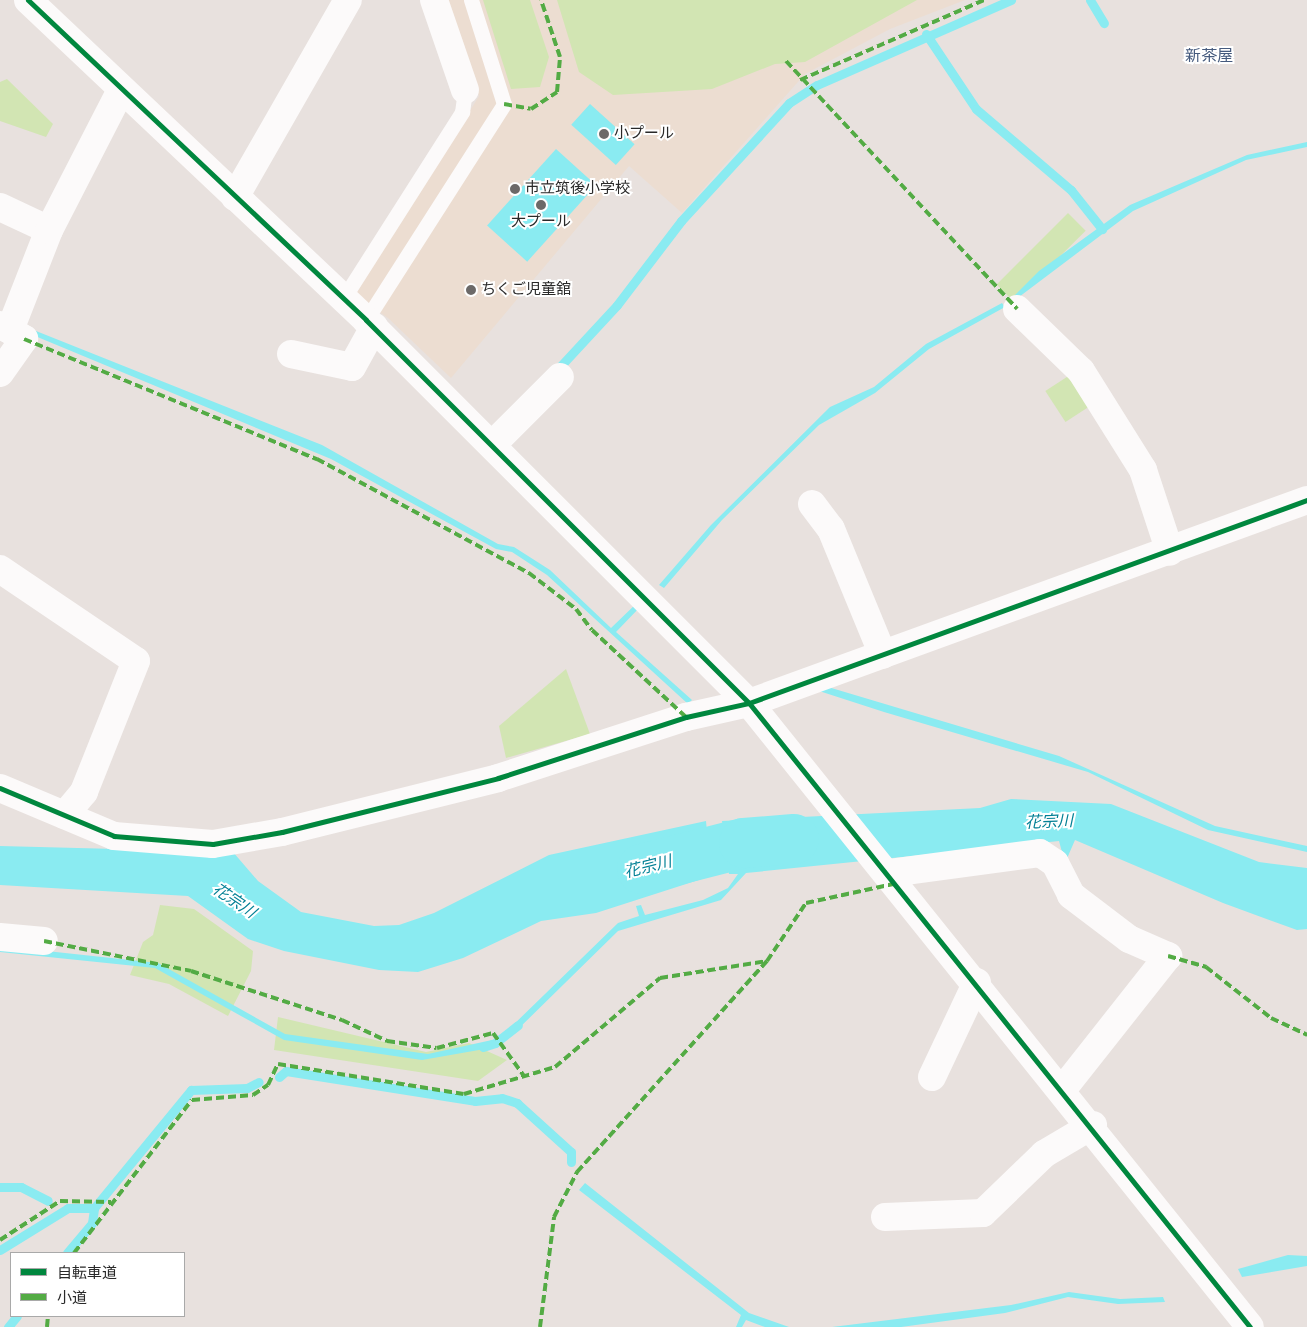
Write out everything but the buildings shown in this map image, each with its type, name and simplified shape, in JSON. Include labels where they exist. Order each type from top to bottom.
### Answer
[{"type":"street","points":[[28,0],[370,324],[750,703],[837,807],[1092,1125],[1250,1327]]},
{"type":"street","points":[[235,197],[348,0]]},
{"type":"street","points":[[434,0],[465,90]]},
{"type":"street","points":[[0,373],[24,340],[5,328],[49,230],[122,90]]},
{"type":"street","points":[[0,207],[49,230]]},
{"type":"street","points":[[1017,309],[1081,370],[1143,470],[1170,552]]},
{"type":"street","points":[[291,354],[352,367],[370,324]]},
{"type":"street","points":[[492,445],[560,377]]},
{"type":"street","points":[[0,788],[114,836],[213,844],[282,832],[498,778],[686,717],[750,703],[1170,552],[1307,500]]},
{"type":"street","points":[[812,504],[831,528],[883,655]]},
{"type":"street","points":[[0,569],[136,661],[84,792],[65,815]]},
{"type":"street","points":[[887,870],[1040,853],[1056,863],[1071,895],[1129,938],[1168,956],[1063,1089]]},
{"type":"street","points":[[0,938],[44,941]]},
{"type":"street","points":[[932,1077],[977,982]]},
{"type":"street","points":[[885,1217],[983,1213],[1044,1154],[1092,1125]]},
{"type":"lane","points":[[370,324],[504,104],[471,0]]},
{"type":"lane","points":[[343,299],[462,112],[465,90]]},
{"type":"shaded area","name":"市立筑後小学校","points":[[445,0],[965,0],[890,29],[805,74],[682,213],[629,166],[451,378],[388,318],[355,295],[479,96]]},
{"type":"green space","points":[[483,0],[530,0],[549,57],[540,87],[511,89]]},
{"type":"green space","points":[[557,0],[917,0],[805,62],[775,64],[712,89],[613,95],[579,72]]},
{"type":"green space","points":[[7,79],[53,124],[46,137],[0,121],[0,82]]},
{"type":"green space","points":[[1068,213],[1086,231],[1014,302],[997,284]]},
{"type":"green space","points":[[1073,373],[1093,404],[1065,422],[1045,391]]},
{"type":"green space","points":[[566,669],[590,734],[506,758],[499,726]]},
{"type":"green space","points":[[160,905],[194,909],[253,951],[251,971],[228,1016],[169,984],[130,975],[143,942],[153,935]]},
{"type":"green space","points":[[278,1017],[426,1052],[469,1043],[507,1060],[478,1081],[274,1050]]},
{"type":"water","name":"小プール","points":[[590,104],[635,144],[616,165],[571,125]]},
{"type":"water","points":[[1307,142],[1307,147],[1246,160],[1133,211],[1015,300],[1013,297],[1039,271],[1130,205],[1247,155]]},
{"type":"water","name":"大プール","points":[[556,149],[596,185],[527,262],[487,226]]},
{"type":"water","points":[[1002,303],[1005,307],[929,349],[875,393],[819,425],[722,520],[664,588],[659,585],[711,525],[830,407],[874,387],[926,344]]},
{"type":"water","points":[[26,327],[322,445],[498,544],[514,547],[550,570],[611,628],[639,601],[642,605],[616,632],[692,700],[688,704],[547,575],[512,552],[496,549],[331,459],[23,331]]},
{"type":"water","points":[[818,684],[1059,756],[1215,826],[1307,846],[1307,852],[1208,830],[1088,772],[816,690]]},
{"type":"water","points":[[1011,799],[1111,804],[1259,862],[1307,868],[1307,929],[1297,930],[1223,903],[1075,840],[1065,863],[1059,841],[746,873],[721,900],[618,931],[511,1036],[508,1030],[618,923],[639,916],[636,906],[641,905],[645,915],[703,900],[728,888],[738,874],[729,874],[722,821],[980,808]]},
{"type":"water","points":[[706,821],[711,876],[596,913],[541,921],[463,958],[418,972],[379,970],[284,951],[248,939],[188,896],[0,885],[0,846],[233,852],[258,881],[301,912],[374,926],[399,925],[434,913],[549,855]]},
{"type":"water","points":[[0,946],[158,963],[285,1034],[428,1054],[492,1040],[496,1047],[422,1060],[284,1040],[155,968],[0,952]]},
{"type":"water","points":[[585,1183],[749,1313],[789,1327],[765,1327],[746,1320],[742,1327],[736,1327],[741,1315],[579,1190]]},
{"type":"water","points":[[1288,1255],[1307,1256],[1307,1266],[1242,1277],[1238,1269]]},
{"type":"water","points":[[1069,1292],[1120,1299],[1163,1297],[1165,1302],[1118,1304],[1068,1297],[1005,1313],[901,1327],[832,1327],[1011,1305]]},
{"type":"waterway","points":[[555,372],[617,305],[681,221],[789,103],[817,85],[1011,0]]},
{"type":"waterway","points":[[1090,0],[1104,23]]},
{"type":"waterway","points":[[926,34],[976,109],[1071,190],[1102,229]]},
{"type":"waterway","name":"花宗川","points":[[642,869],[744,843],[794,839]]},
{"type":"waterway","points":[[483,1047],[495,1043],[518,1025]]},
{"type":"waterway","points":[[279,1077],[286,1071],[475,1101],[502,1098],[517,1103],[571,1152],[571,1162]]},
{"type":"waterway","points":[[0,1250],[68,1208],[94,1208],[191,1090],[247,1088],[259,1082]]},
{"type":"waterway","points":[[0,1187],[21,1187],[48,1201]]},
{"type":"waterway","points":[[68,1252],[92,1223],[94,1208]]},
{"type":"waterway","points":[[8,1327],[16,1317]]},
{"type":"marked path","points":[[504,104],[531,109],[557,92],[560,57],[541,0]]},
{"type":"marked path","points":[[800,80],[984,0]]},
{"type":"marked path","points":[[786,61],[1017,309]]},
{"type":"marked path","points":[[24,339],[317,459],[529,573],[576,609],[592,630],[686,717]]},
{"type":"marked path","points":[[540,1327],[554,1217],[577,1172],[767,961],[806,903],[898,883]]},
{"type":"marked path","points":[[44,941],[191,971],[342,1020],[387,1041],[437,1048],[493,1033],[524,1076]]},
{"type":"marked path","points":[[1168,956],[1206,967],[1271,1018],[1307,1035]]},
{"type":"marked path","points":[[75,1252],[192,1100],[253,1095],[268,1085],[278,1064],[464,1094],[555,1067],[660,978],[767,961]]},
{"type":"marked path","points":[[0,1240],[60,1201],[111,1202]]},
{"type":"marked path","points":[[47,1327],[48,1317]]},
{"type":"cycle path","points":[[28,0],[366,320],[749,703],[1250,1327]]},
{"type":"cycle path","points":[[0,788],[114,836],[213,844],[282,832],[498,778],[686,717],[749,703],[1307,500]]},
{"type":"place","name":"小プール","points":[[604,134]]},
{"type":"place","name":"市立筑後小学校","points":[[515,189]]},
{"type":"place","name":"大プール","points":[[541,205]]},
{"type":"place","name":"ちくご児童舘","points":[[471,290]]},
{"type":"district","name":"新茶屋","points":[[1209,56]]}]
